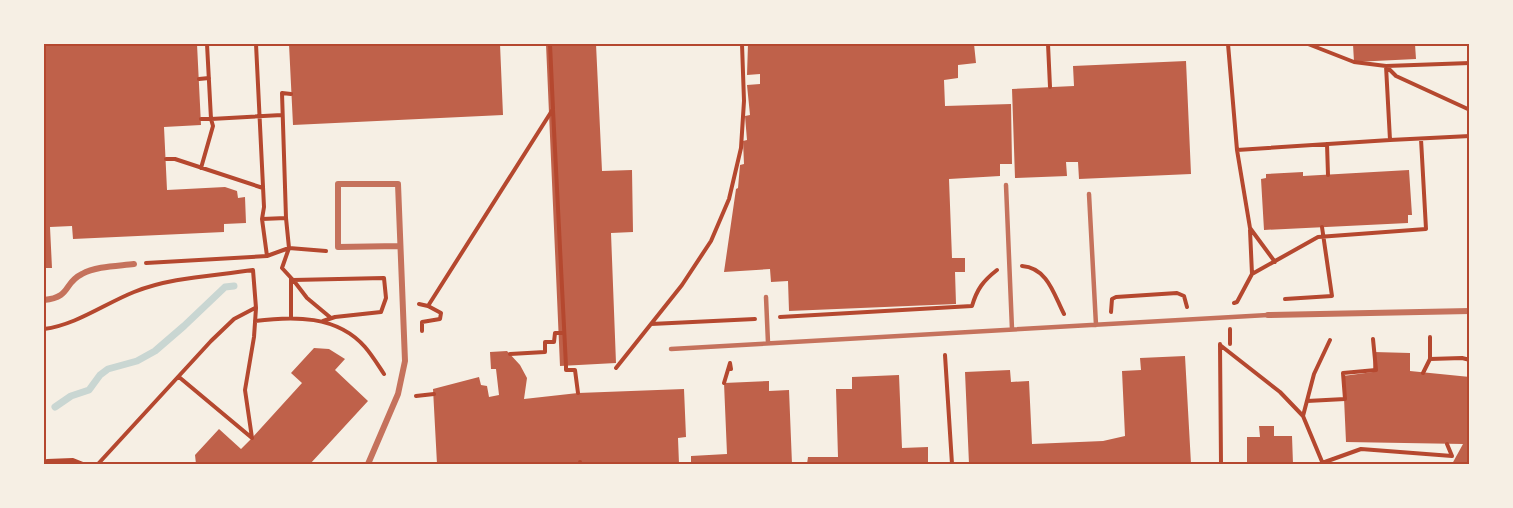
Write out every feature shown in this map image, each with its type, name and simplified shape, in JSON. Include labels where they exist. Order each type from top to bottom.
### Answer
[{"type":"street","points":[[368,465],[398,394],[405,361],[398,184],[338,184],[338,247],[400,246]]},
{"type":"street","points":[[44,300],[57,299],[82,273],[134,264]]},
{"type":"street","points":[[1268,315],[1470,311]]},
{"type":"lane","points":[[1006,185],[1012,329]]},
{"type":"lane","points":[[1089,194],[1096,325]]},
{"type":"lane","points":[[766,297],[768,343]]},
{"type":"lane","points":[[671,349],[1268,315]]},
{"type":"path","points":[[201,168],[213,126],[207,44]]},
{"type":"path","points":[[256,44],[263,188],[262,219],[267,256]]},
{"type":"path","points":[[550,44],[564,333],[567,370],[575,370],[578,393]]},
{"type":"path","points":[[616,368],[682,285],[711,241],[729,199],[741,148],[744,101],[742,44]]},
{"type":"path","points":[[1048,44],[1050,87]]},
{"type":"path","points":[[1228,44],[1237,150],[1250,228],[1252,274],[1237,302],[1230,306],[1230,344]]},
{"type":"path","points":[[1308,44],[1354,62],[1386,66],[1470,63]]},
{"type":"path","points":[[1386,66],[1396,76],[1470,110]]},
{"type":"path","points":[[1386,66],[1390,140]]},
{"type":"path","points":[[199,79],[209,78]]},
{"type":"path","points":[[291,94],[282,93],[289,248],[282,268],[307,298],[331,318]]},
{"type":"path","points":[[428,306],[553,109]]},
{"type":"path","points":[[201,119],[282,115]]},
{"type":"path","points":[[1237,150],[1470,136]]},
{"type":"path","points":[[1252,274],[1318,237],[1426,229],[1421,139]]},
{"type":"path","points":[[1327,144],[1328,175]]},
{"type":"path","points":[[166,159],[175,159],[263,188]]},
{"type":"path","points":[[262,219],[286,218]]},
{"type":"path","points":[[1322,227],[1332,296]]},
{"type":"path","points":[[1250,228],[1275,262]]},
{"type":"path","points":[[134,264],[267,256],[289,248],[325,252],[338,247]]},
{"type":"path","points":[[44,329],[61,326],[146,288],[254,270],[256,308],[245,390],[252,438],[179,377]]},
{"type":"path","points":[[292,279],[384,278],[386,298],[381,312],[323,321]]},
{"type":"path","points":[[291,317],[292,279]]},
{"type":"path","points":[[419,304],[428,306],[441,314],[440,319],[422,322],[422,331]]},
{"type":"path","points":[[98,465],[234,319],[256,308]]},
{"type":"path","points":[[255,321],[291,317],[323,321],[338,326],[364,346],[384,374]]},
{"type":"path","points":[[510,354],[546,352],[545,342],[554,342],[555,333],[564,333]]},
{"type":"path","points":[[1423,373],[1430,359],[1430,337]]},
{"type":"path","points":[[1307,401],[1344,398],[1343,373],[1376,370],[1373,339]]},
{"type":"path","points":[[1303,416],[1314,374],[1330,340]]},
{"type":"path","points":[[1221,465],[1220,344],[1280,392],[1303,416],[1322,464],[1345,453],[1361,449],[1452,456],[1447,444]]},
{"type":"path","points":[[945,355],[952,465]]},
{"type":"path","points":[[1430,359],[1470,360]]},
{"type":"path","points":[[724,383],[730,363],[731,369]]},
{"type":"path","points":[[416,396],[434,394]]},
{"type":"path","points":[[44,465],[47,461],[73,460],[82,465]]},
{"type":"building","points":[[44,44],[197,44],[201,125],[164,127],[167,190],[225,187],[237,191],[238,198],[245,197],[246,223],[224,224],[224,232],[73,239],[72,226],[50,227],[52,268],[44,268]]},
{"type":"building","points":[[289,44],[500,44],[503,115],[293,125]]},
{"type":"building","points":[[546,44],[596,44],[602,171],[632,170],[633,232],[611,233],[616,363],[560,366]]},
{"type":"building","points":[[748,44],[974,44],[976,63],[958,65],[958,78],[944,80],[945,106],[1011,104],[1012,164],[1000,164],[1000,176],[949,179],[952,258],[965,258],[965,272],[955,272],[956,304],[789,311],[788,281],[771,282],[770,269],[724,272],[740,165],[744,164],[743,141],[747,140],[745,116],[750,115],[747,85],[760,84],[760,74],[747,75]]},
{"type":"building","points":[[1353,44],[1415,44],[1416,59],[1354,62]]},
{"type":"building","points":[[1186,61],[1191,174],[1079,179],[1078,162],[1066,162],[1067,176],[1015,178],[1012,89],[1074,86],[1073,66]]},
{"type":"building","points":[[1409,170],[1412,215],[1408,215],[1408,223],[1264,230],[1261,179],[1266,178],[1266,174],[1303,172],[1303,176]]},
{"type":"building","points":[[314,348],[329,349],[345,359],[335,370],[368,401],[310,464],[196,464],[195,455],[219,429],[241,449],[302,383],[291,373]]},
{"type":"building","points":[[507,351],[520,365],[527,378],[524,399],[578,393],[684,389],[686,437],[678,438],[679,464],[580,462],[437,464],[433,389],[479,377],[481,385],[487,386],[489,397],[499,395],[496,369],[491,369],[490,352]]},
{"type":"building","points":[[1374,352],[1410,353],[1410,371],[1470,377],[1470,464],[1452,464],[1463,444],[1346,442],[1343,376],[1373,372]]},
{"type":"building","points":[[1185,356],[1191,464],[969,464],[965,372],[1010,370],[1011,382],[1029,381],[1032,444],[1103,441],[1125,436],[1122,371],[1141,370],[1140,358]]},
{"type":"building","points":[[899,375],[902,448],[928,447],[928,464],[807,464],[808,457],[838,457],[836,389],[852,389],[852,377]]},
{"type":"building","points":[[769,381],[769,391],[789,390],[792,464],[691,464],[691,456],[727,454],[724,383]]},
{"type":"building","points":[[1259,426],[1274,426],[1274,436],[1292,436],[1293,464],[1247,462],[1247,437],[1260,437]]},
{"type":"waterway","points":[[55,407],[71,396],[89,390],[100,375],[108,369],[137,361],[155,351],[225,287],[234,286]]}]
